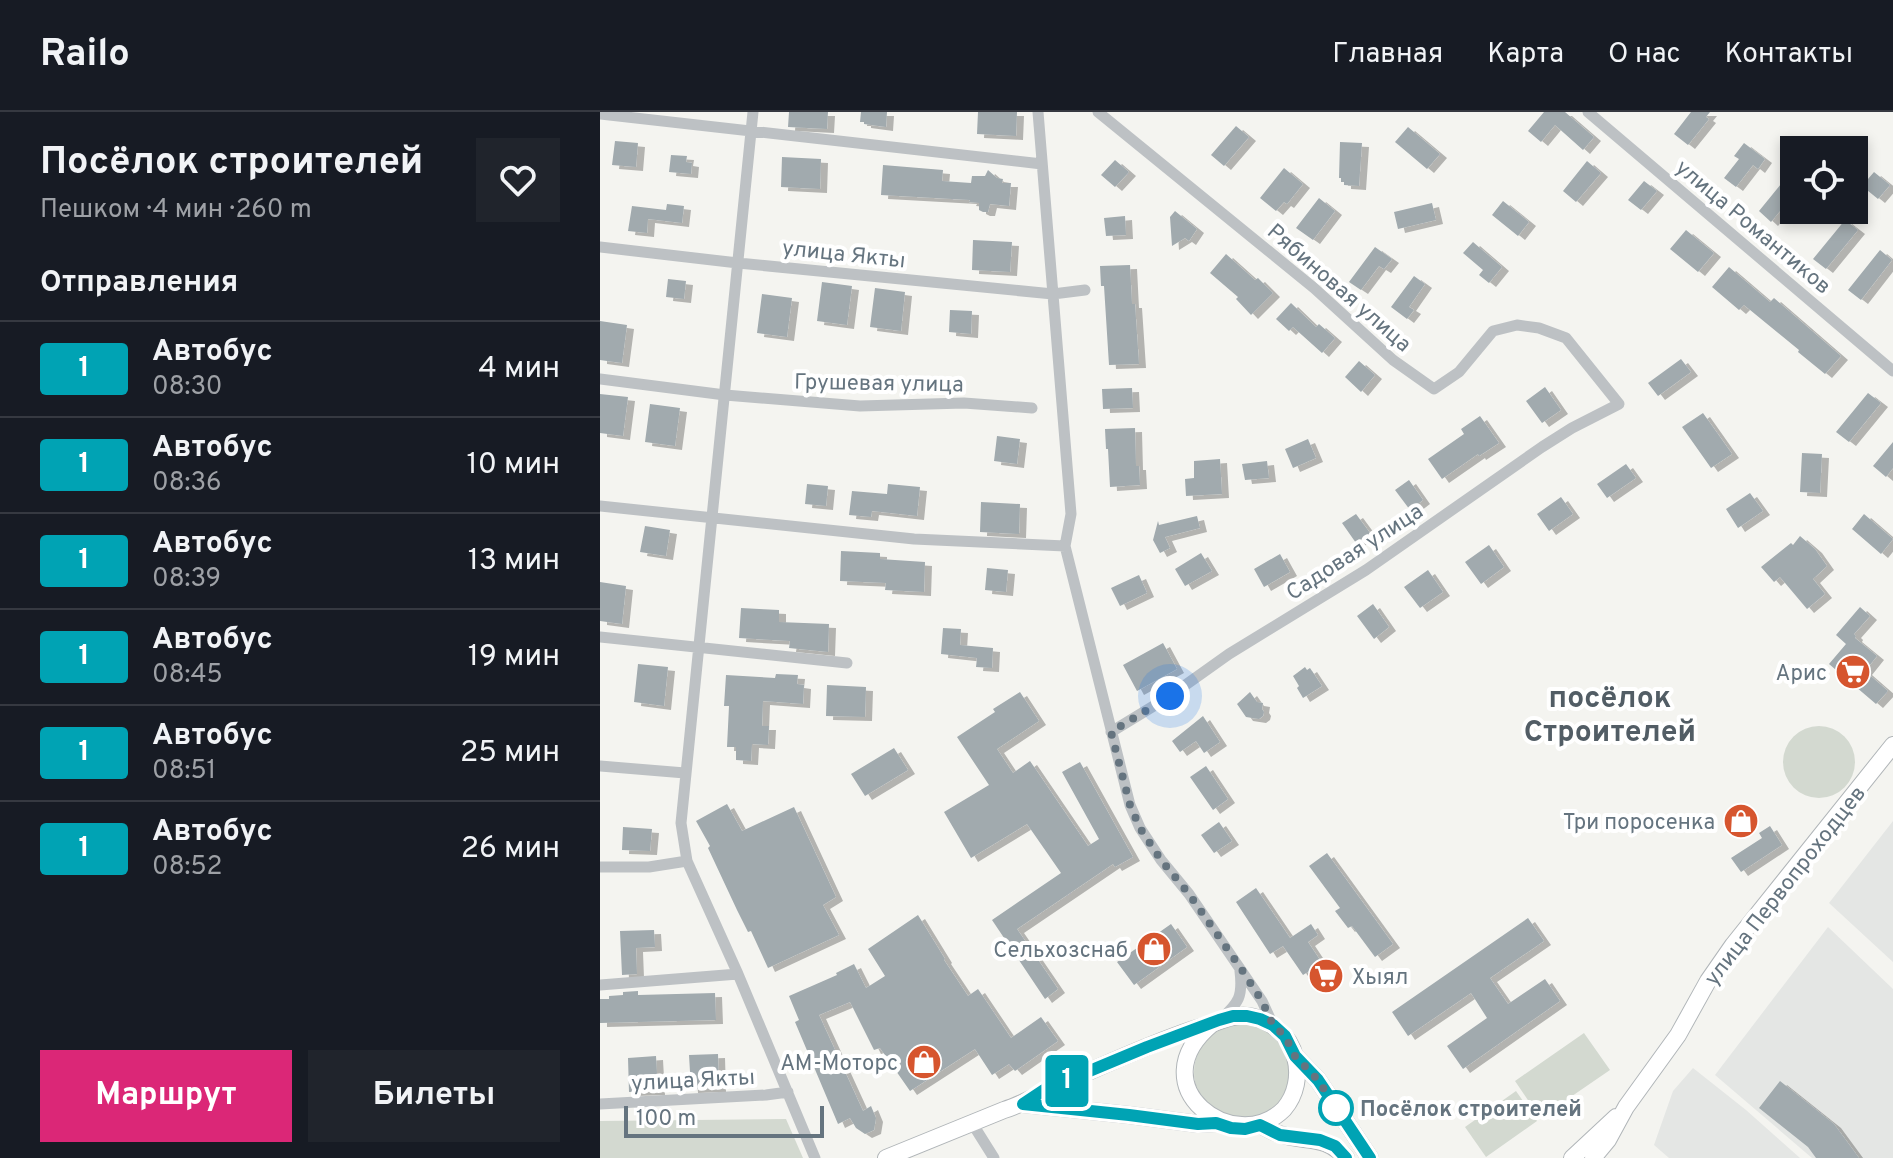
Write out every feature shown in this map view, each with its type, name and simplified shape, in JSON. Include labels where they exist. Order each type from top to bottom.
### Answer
[{"type":"street","name":"улица Якты","points":[[753,112],[681,823],[687,861],[815,1158]]},
{"type":"street","points":[[1038,112],[1071,514],[1065,546],[1111,732],[1130,805],[1140,828],[1240,967],[1273,1025]]},
{"type":"street","name":"Рябиновая улица","points":[[1098,112],[1314,288],[1393,360],[1434,389],[1459,372],[1493,331],[1517,325],[1539,328],[1566,338],[1619,404]]},
{"type":"street","name":"улица Романтиков","points":[[1588,112],[1893,371]]},
{"type":"street","points":[[600,114],[1042,164]]},
{"type":"street","name":"улица Якты","points":[[600,247],[1053,294]]},
{"type":"street","points":[[1053,294],[1085,290]]},
{"type":"street","points":[[600,379],[725,395]]},
{"type":"street","name":"Грушевая улица","points":[[725,395],[860,406],[964,403],[1032,408]]},
{"type":"street","name":"Садовая улица","points":[[1111,732],[1170,696],[1229,654],[1366,570],[1542,447],[1619,404]]},
{"type":"street","points":[[600,506],[914,539],[1065,546]]},
{"type":"street","points":[[600,637],[847,663]]},
{"type":"street","name":"улица Первопроходцев","points":[[1593,1158],[1678,1035],[1708,981],[1733,945],[1893,745]]},
{"type":"street","points":[[600,766],[685,773]]},
{"type":"street","points":[[600,867],[649,867],[687,861]]},
{"type":"street","points":[[886,1158],[1023,1104],[1044,1090],[1110,1062],[1195,1029],[1216,1022],[1233,1016],[1247,1016],[1273,1025],[1285,1036],[1295,1056],[1298,1070],[1292,1098],[1273,1119],[1245,1129],[1216,1123],[1202,1113],[1186,1083],[1185,1066],[1190,1049],[1199,1035],[1216,1022],[1232,1009],[1239,1000],[1242,986],[1240,967]]},
{"type":"street","points":[[600,985],[738,974]]},
{"type":"street","points":[[1295,1056],[1318,1080],[1370,1158]]},
{"type":"street","name":"улица Якты","points":[[600,1104],[788,1092]]},
{"type":"street","points":[[1023,1104],[1198,1124],[1216,1123]]},
{"type":"street","name":"улица Первопроходцев","points":[[1572,1158],[1626,1107]]},
{"type":"street","points":[[972,1123],[994,1158]]},
{"type":"street","points":[[1260,1125],[1280,1135],[1320,1140],[1335,1146],[1346,1158]]},
{"type":"shaded area","points":[[1819,726],[1839,732],[1849,742],[1855,762],[1849,782],[1839,792],[1819,798],[1799,792],[1789,782],[1783,762],[1789,742],[1799,732]]},
{"type":"shaded area","points":[[1893,821],[1893,962],[1829,903]]},
{"type":"shaded area","points":[[1828,927],[1893,989],[1893,1158],[1812,1158],[1715,1075]]},
{"type":"shaded area","points":[[1242,1024],[1260,1027],[1276,1038],[1287,1054],[1290,1072],[1287,1090],[1276,1106],[1260,1117],[1242,1120],[1224,1117],[1208,1106],[1197,1090],[1194,1072],[1197,1054],[1208,1038],[1224,1027]]},
{"type":"shaded area","points":[[1584,1033],[1610,1070],[1540,1118],[1515,1081]]},
{"type":"shaded area","points":[[1693,1068],[1800,1158],[1669,1158],[1654,1145],[1673,1091]]},
{"type":"shaded area","points":[[1516,1091],[1537,1121],[1486,1157],[1465,1127]]},
{"type":"shaded area","points":[[786,1119],[803,1158],[600,1158],[600,1121]]},
{"type":"building","points":[[789,112],[828,112],[827,129],[788,127]]},
{"type":"building","points":[[861,112],[887,112],[886,127],[860,122]]},
{"type":"building","points":[[978,112],[1017,112],[1016,136],[977,134]]},
{"type":"building","points":[[1544,112],[1565,112],[1594,137],[1583,150],[1555,125],[1541,142],[1528,131]]},
{"type":"building","points":[[1691,112],[1710,112],[1706,117],[1709,119],[1688,145],[1674,134]]},
{"type":"building","points":[[1236,126],[1249,137],[1224,166],[1211,155]]},
{"type":"building","points":[[1408,127],[1440,154],[1427,169],[1395,142]]},
{"type":"building","points":[[615,141],[638,143],[636,167],[612,165]]},
{"type":"building","points":[[1340,142],[1362,143],[1359,186],[1344,185],[1339,178]]},
{"type":"building","points":[[1744,143],[1765,159],[1758,169],[1753,165],[1736,187],[1724,178],[1739,159],[1734,156]]},
{"type":"building","points":[[671,155],[687,156],[686,162],[692,163],[691,174],[669,172]]},
{"type":"building","points":[[782,157],[821,159],[820,189],[781,187]]},
{"type":"building","points":[[1115,160],[1129,172],[1115,187],[1101,175]]},
{"type":"building","points":[[1587,161],[1601,173],[1576,202],[1563,191]]},
{"type":"building","points":[[883,165],[943,170],[942,181],[971,183],[972,176],[985,176],[988,170],[1003,179],[1002,183],[1011,183],[1009,206],[990,204],[988,212],[983,212],[979,210],[979,203],[970,200],[881,195]]},
{"type":"building","points":[[1284,168],[1303,184],[1287,204],[1284,202],[1276,211],[1260,198]]},
{"type":"building","points":[[1874,172],[1890,185],[1878,199],[1868,191],[1868,179]]},
{"type":"building","points":[[1644,181],[1657,191],[1641,210],[1628,200]]},
{"type":"building","points":[[1780,185],[1780,211],[1771,222],[1759,211]]},
{"type":"building","points":[[1319,198],[1335,211],[1313,240],[1296,228]]},
{"type":"building","points":[[1503,201],[1529,222],[1518,236],[1492,215]]},
{"type":"building","points":[[1432,203],[1436,220],[1398,229],[1394,212]]},
{"type":"building","points":[[667,204],[684,206],[682,223],[648,219],[647,233],[628,231],[632,206],[666,210]]},
{"type":"building","points":[[1175,211],[1197,229],[1189,241],[1185,238],[1172,246],[1170,217]]},
{"type":"building","points":[[1125,216],[1126,235],[1106,236],[1104,218]]},
{"type":"building","points":[[1842,224],[1850,224],[1858,230],[1826,269],[1813,259]]},
{"type":"building","points":[[1686,230],[1714,253],[1698,272],[1670,249]]},
{"type":"building","points":[[973,240],[1012,242],[1010,272],[972,270]]},
{"type":"building","points":[[1473,242],[1502,267],[1489,283],[1479,275],[1483,270],[1463,253]]},
{"type":"building","points":[[1375,247],[1392,259],[1384,269],[1379,266],[1361,290],[1349,282]]},
{"type":"building","points":[[1880,250],[1892,260],[1861,300],[1848,290]]},
{"type":"building","points":[[1226,254],[1273,293],[1251,315],[1236,299],[1238,297],[1210,273]]},
{"type":"building","points":[[1130,265],[1139,364],[1109,365],[1100,266]]},
{"type":"building","points":[[1729,267],[1770,302],[1774,298],[1841,356],[1825,374],[1744,305],[1739,310],[1712,287]]},
{"type":"building","points":[[1414,276],[1425,284],[1409,307],[1414,310],[1407,319],[1391,307]]},
{"type":"building","points":[[668,279],[686,281],[684,299],[666,297]]},
{"type":"building","points":[[822,282],[852,286],[847,325],[817,321]]},
{"type":"building","points":[[875,288],[905,292],[901,331],[870,327]]},
{"type":"building","points":[[762,294],[792,298],[787,337],[757,333]]},
{"type":"building","points":[[1291,303],[1316,327],[1319,324],[1335,338],[1322,353],[1293,327],[1289,331],[1276,319]]},
{"type":"building","points":[[950,310],[972,311],[971,334],[949,332]]},
{"type":"building","points":[[600,321],[627,325],[622,363],[600,360]]},
{"type":"building","points":[[1681,359],[1691,372],[1658,396],[1648,383]]},
{"type":"building","points":[[1359,361],[1375,375],[1361,392],[1345,377]]},
{"type":"building","points":[[1545,387],[1561,410],[1542,423],[1526,401]]},
{"type":"building","points":[[1132,388],[1133,408],[1103,409],[1102,389]]},
{"type":"building","points":[[1868,393],[1881,403],[1849,442],[1836,432]]},
{"type":"building","points":[[600,394],[628,397],[623,436],[600,433]]},
{"type":"building","points":[[650,404],[680,408],[675,446],[645,442]]},
{"type":"building","points":[[1703,413],[1732,454],[1711,468],[1682,427]]},
{"type":"building","points":[[1480,416],[1499,443],[1442,479],[1428,459],[1464,434],[1461,429]]},
{"type":"building","points":[[1135,428],[1140,485],[1110,487],[1105,429]]},
{"type":"building","points":[[997,436],[1020,439],[1017,464],[994,461]]},
{"type":"building","points":[[1308,439],[1316,458],[1293,468],[1285,449]]},
{"type":"building","points":[[1893,442],[1893,468],[1886,477],[1873,466]]},
{"type":"building","points":[[1802,453],[1822,454],[1820,493],[1800,492]]},
{"type":"building","points":[[1220,459],[1222,494],[1186,496],[1185,479],[1194,478],[1194,461]]},
{"type":"building","points":[[1267,461],[1269,478],[1245,480],[1242,464]]},
{"type":"building","points":[[1626,464],[1636,478],[1607,498],[1597,484]]},
{"type":"building","points":[[1409,480],[1423,500],[1410,510],[1395,490]]},
{"type":"building","points":[[807,484],[828,486],[826,506],[805,504]]},
{"type":"building","points":[[888,484],[920,487],[917,516],[872,511],[871,517],[849,515],[852,491],[887,494]]},
{"type":"building","points":[[1750,493],[1763,511],[1738,528],[1726,509]]},
{"type":"building","points":[[1561,497],[1573,514],[1549,531],[1537,514]]},
{"type":"building","points":[[981,502],[1020,504],[1019,534],[980,532]]},
{"type":"building","points":[[1356,514],[1370,533],[1356,543],[1342,523]]},
{"type":"building","points":[[1864,514],[1893,539],[1881,554],[1852,529]]},
{"type":"building","points":[[1197,516],[1200,528],[1165,537],[1170,548],[1160,553],[1153,540],[1158,521],[1159,525]]},
{"type":"building","points":[[645,526],[670,530],[666,556],[640,552]]},
{"type":"building","points":[[1800,536],[1815,549],[1827,566],[1813,579],[1825,594],[1807,609],[1780,577],[1774,582],[1761,567],[1791,543],[1793,545]]},
{"type":"building","points":[[1489,545],[1504,567],[1481,584],[1465,562]]},
{"type":"building","points":[[841,551],[880,553],[880,559],[925,562],[924,592],[885,590],[886,583],[840,581]]},
{"type":"building","points":[[1201,553],[1212,571],[1185,586],[1175,569]]},
{"type":"building","points":[[1280,554],[1290,572],[1264,587],[1254,569]]},
{"type":"building","points":[[987,568],[1008,570],[1006,592],[985,590]]},
{"type":"building","points":[[1428,570],[1443,592],[1420,608],[1404,587]]},
{"type":"building","points":[[1139,575],[1147,593],[1120,606],[1111,588]]},
{"type":"building","points":[[600,582],[626,586],[622,624],[600,621]]},
{"type":"building","points":[[1373,604],[1389,627],[1374,639],[1357,616]]},
{"type":"building","points":[[1860,607],[1870,616],[1854,634],[1855,638],[1877,656],[1865,671],[1888,691],[1876,704],[1829,664],[1846,644],[1836,635]]},
{"type":"building","points":[[741,608],[779,610],[779,622],[829,624],[828,652],[789,648],[790,641],[739,638]]},
{"type":"building","points":[[943,628],[961,629],[960,645],[993,648],[992,668],[976,667],[977,658],[941,654]]},
{"type":"building","points":[[1163,643],[1177,669],[1137,691],[1123,665]]},
{"type":"building","points":[[638,664],[668,667],[664,706],[634,702]]},
{"type":"building","points":[[1305,667],[1307,670],[1310,668],[1322,686],[1303,698],[1293,676]]},
{"type":"building","points":[[776,674],[798,675],[797,684],[804,685],[803,704],[763,701],[762,726],[769,726],[768,745],[752,744],[751,761],[736,760],[736,747],[727,747],[729,706],[724,706],[726,675],[775,678]]},
{"type":"building","points":[[827,685],[866,687],[865,717],[826,716]]},
{"type":"building","points":[[1020,692],[1039,721],[997,749],[1013,773],[1030,761],[1088,846],[1099,839],[1062,772],[1080,762],[1133,857],[1115,867],[1113,864],[1017,929],[1058,989],[1045,999],[992,920],[1061,873],[1027,824],[971,858],[944,812],[989,785],[957,737]]},
{"type":"building","points":[[1250,692],[1257,702],[1263,703],[1263,716],[1259,719],[1246,717],[1237,704]]},
{"type":"building","points":[[1203,716],[1220,742],[1204,753],[1196,741],[1180,752],[1172,741]]},
{"type":"building","points":[[894,748],[908,770],[865,796],[851,774]]},
{"type":"building","points":[[1206,766],[1228,799],[1213,810],[1190,777]]},
{"type":"building","points":[[727,804],[742,831],[794,807],[836,897],[823,905],[839,935],[768,968],[696,821]]},
{"type":"building","points":[[1219,822],[1232,841],[1214,853],[1201,835]]},
{"type":"building","points":[[1770,826],[1782,845],[1741,872],[1731,858],[1762,838],[1759,833]]},
{"type":"building","points":[[623,827],[652,829],[650,851],[622,850]]},
{"type":"building","points":[[1327,853],[1393,944],[1375,957],[1352,926],[1348,928],[1335,911],[1340,908],[1309,866]]},
{"type":"building","points":[[1256,888],[1290,938],[1311,924],[1318,935],[1308,942],[1322,963],[1303,975],[1283,946],[1270,954],[1236,902]]},
{"type":"building","points":[[918,915],[968,996],[978,989],[1011,1038],[1041,1017],[1058,1041],[1015,1071],[1009,1064],[992,1075],[975,1049],[910,1091],[880,1048],[874,1050],[850,1002],[819,1015],[863,1111],[871,1106],[876,1118],[874,1130],[865,1134],[856,1128],[850,1118],[838,1124],[795,1022],[799,1020],[789,996],[854,964],[866,988],[885,976],[868,949]]},
{"type":"building","points":[[1528,918],[1544,941],[1490,978],[1508,1004],[1545,979],[1560,1001],[1463,1069],[1447,1046],[1487,1018],[1471,993],[1408,1036],[1392,1012]]},
{"type":"building","points":[[1171,924],[1187,947],[1134,985],[1117,962]]},
{"type":"building","points":[[654,930],[655,947],[636,948],[637,974],[622,975],[620,931]]},
{"type":"building","points":[[638,991],[638,995],[715,993],[716,1020],[600,1023],[600,999]]},
{"type":"building","points":[[718,1054],[719,1088],[691,1089],[689,1055]]},
{"type":"building","points":[[656,1056],[658,1091],[629,1092],[628,1058]]},
{"type":"building","points":[[1780,1081],[1834,1124],[1859,1158],[1816,1158],[1808,1147],[1759,1108]]},
{"type":"bus line","name":"1","points":[[1346,1158],[1335,1146],[1320,1140],[1280,1135],[1260,1125],[1245,1129],[1231,1128],[1216,1123],[1198,1124],[1023,1104],[1044,1090],[1147,1047],[1219,1020],[1247,1016],[1273,1025],[1285,1036],[1295,1056],[1318,1080],[1370,1158]]},
{"type":"place","name":"Арис","points":[[1853,672]]},
{"type":"place","name":"Три поросенка","points":[[1741,821]]},
{"type":"place","name":"Сельхозснаб","points":[[1154,949]]},
{"type":"place","name":"Хыял","points":[[1326,976]]},
{"type":"place","name":"АМ-Моторс","points":[[924,1062]]},
{"type":"place","name":"Посёлок строителей","points":[[1336,1108]]},
{"type":"district","name":"посёлок Строителей","points":[[1610,714]]},
{"type":"route","points":[[1170,696],[1111,732],[1130,805],[1140,828],[1251,984],[1273,1025],[1285,1036],[1295,1056],[1318,1080],[1336,1108]]}]
